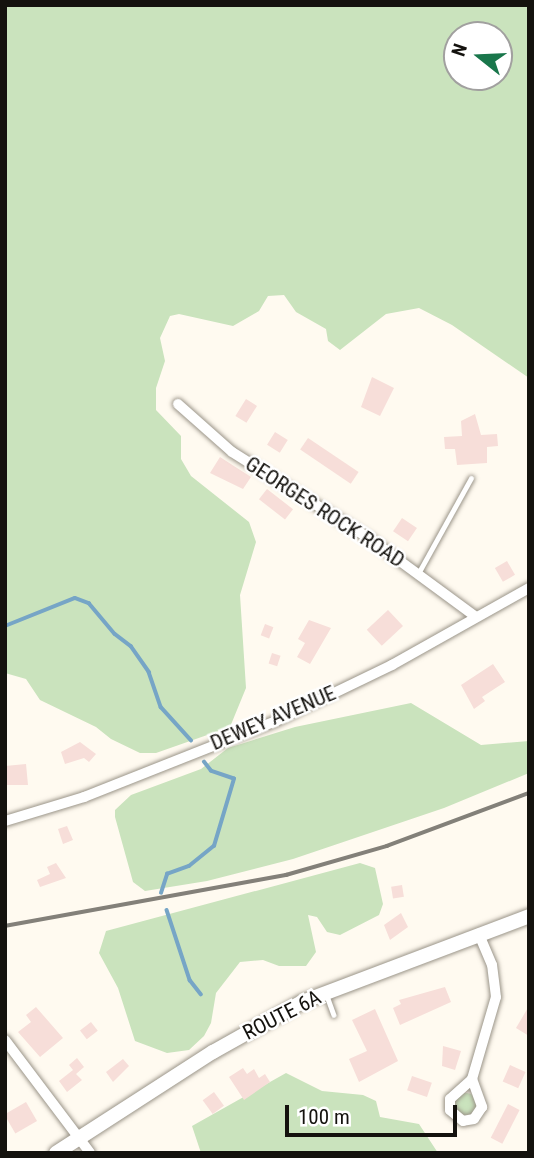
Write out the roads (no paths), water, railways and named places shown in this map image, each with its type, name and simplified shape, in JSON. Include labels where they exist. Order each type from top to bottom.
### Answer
[{"type":"main road","name":"ROUTE 6A","points":[[55,1153],[212,1052],[325,992],[529,916]]},
{"type":"street","name":"GEORGES ROCK ROAD","points":[[178,404],[232,452],[419,572],[475,615]]},
{"type":"street","name":"DEWEY AVENUE","points":[[5,821],[103,790],[276,721],[392,665],[475,615],[529,588]]},
{"type":"street","points":[[472,1079],[496,997],[492,965],[479,934]]},
{"type":"street","points":[[6,1043],[90,1153]]},
{"type":"lane","points":[[419,572],[471,478]]},
{"type":"lane","points":[[325,992],[334,1015]]},
{"type":"waterway","points":[[5,626],[75,598],[89,603],[115,634],[131,646],[149,672],[161,707],[191,740]]},
{"type":"waterway","points":[[161,893],[167,874],[189,866],[214,846],[234,779],[211,771],[204,762]]},
{"type":"waterway","points":[[167,910],[190,980],[201,994]]},
{"type":"railway","points":[[5,926],[286,875],[387,846],[529,793]]}]
